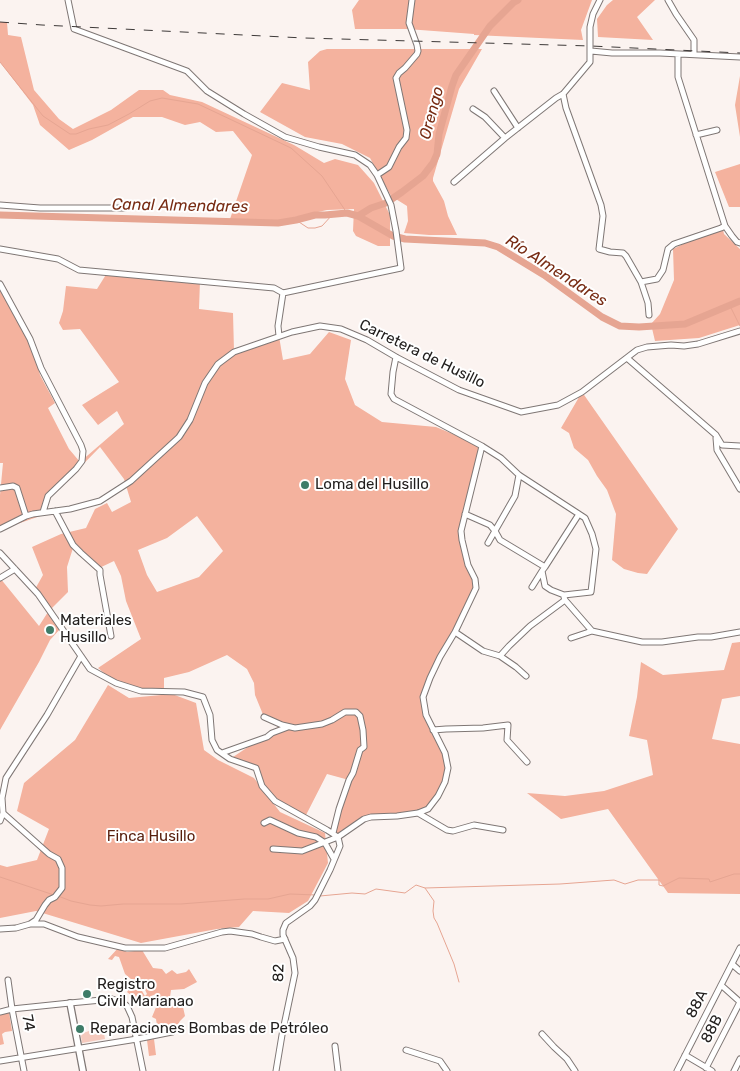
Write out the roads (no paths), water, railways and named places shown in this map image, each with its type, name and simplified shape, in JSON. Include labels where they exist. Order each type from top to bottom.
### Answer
[{"type":"street","points":[[0,249],[58,259],[80,270],[274,288],[283,293],[401,268],[396,231],[389,200],[370,165],[356,155],[285,137],[207,91],[187,72],[74,29],[68,0]]},
{"type":"street","points":[[377,175],[389,167],[399,146],[406,138],[407,130],[396,78],[398,73],[411,61],[418,51],[418,45],[409,22],[412,0]]},
{"type":"street","points":[[454,182],[505,138],[563,94],[590,62],[590,27],[593,14],[600,0]]},
{"type":"street","points":[[668,0],[694,40],[694,54]]},
{"type":"street","points":[[591,51],[740,57]]},
{"type":"street","points":[[678,54],[678,78],[725,226],[737,242],[740,243]]},
{"type":"street","points":[[494,91],[518,128]]},
{"type":"street","points":[[563,94],[566,108],[602,205],[603,216],[599,249],[623,253],[631,262],[641,282],[648,303],[649,315]]},
{"type":"street","points":[[474,109],[486,117],[505,138]]},
{"type":"street","points":[[696,134],[717,130]]},
{"type":"street","points":[[0,205],[40,208],[125,208]]},
{"type":"street","points":[[641,282],[657,279],[663,270],[668,249],[674,244],[725,226]]},
{"type":"street","points":[[0,284],[30,339],[41,368],[82,445],[82,461],[48,496],[43,512]]},
{"type":"street","points":[[279,336],[278,326],[283,293]]},
{"type":"street","name":"Carretera de Husillo","points":[[0,528],[26,516],[70,509],[100,501],[131,481],[180,437],[190,420],[205,383],[218,364],[234,352],[279,336],[320,326],[341,330],[367,340],[459,390],[521,412],[558,405],[582,392],[637,350],[647,346],[698,344],[740,331]]},
{"type":"street","points":[[396,357],[391,394],[394,399],[501,458],[519,475],[585,518],[592,534],[596,549],[592,592],[564,598],[530,626],[500,656]]},
{"type":"street","points":[[627,358],[716,435],[722,445],[740,446]]},
{"type":"street","points":[[716,435],[717,450],[740,489]]},
{"type":"street","points":[[273,849],[302,851],[325,843],[364,819],[418,813],[428,809],[438,796],[445,782],[448,768],[445,753],[426,715],[423,697],[440,657],[455,632],[476,588],[475,579],[468,565],[461,530],[482,446]]},
{"type":"street","points":[[488,543],[515,496],[519,475]]},
{"type":"street","points":[[0,488],[13,486],[17,488],[26,516]]},
{"type":"street","points":[[55,511],[73,544],[81,554],[100,570],[111,636]]},
{"type":"street","points":[[465,514],[490,525],[500,540],[544,569]]},
{"type":"street","points":[[532,587],[579,514]]},
{"type":"street","points":[[0,553],[38,594],[90,669],[116,682],[141,691],[184,692],[203,697],[210,715],[212,740],[217,750],[230,758],[256,768],[262,786],[275,801],[336,835]]},
{"type":"street","points":[[0,578],[15,569]]},
{"type":"street","points":[[544,569],[545,586],[564,598],[592,631]]},
{"type":"street","points":[[571,638],[592,631],[642,642],[662,642],[740,632]]},
{"type":"street","points":[[455,632],[483,651],[500,656],[526,676]]},
{"type":"street","points":[[0,821],[3,813],[3,777],[47,715],[81,656]]},
{"type":"street","points":[[0,930],[30,924],[44,924],[78,938],[125,948],[165,948],[230,931],[252,934],[275,941],[285,939],[283,932],[286,923],[310,906],[315,900],[340,846],[336,835],[339,809],[360,750],[364,747],[363,730],[360,716],[356,712],[345,712],[322,724],[295,728],[273,722],[264,717]]},
{"type":"street","points":[[433,730],[483,728],[508,724],[507,740],[527,762]]},
{"type":"street","points":[[222,753],[267,737],[288,727]]},
{"type":"street","points":[[3,813],[49,854],[58,859],[62,868],[62,888],[50,900],[36,920],[30,924]]},
{"type":"street","points":[[418,813],[447,830],[453,831],[474,825],[503,830]]},
{"type":"street","points":[[264,823],[270,820],[298,833],[316,837],[325,843],[334,859]]},
{"type":"street","name":"82","points":[[276,1071],[295,973],[293,958],[285,939]]},
{"type":"street","name":"88A","points":[[677,1071],[740,948]]},
{"type":"street","points":[[732,964],[740,971]]},
{"type":"street","name":"74","points":[[8,980],[24,1071]]},
{"type":"street","points":[[721,985],[740,1002]]},
{"type":"street","points":[[0,1012],[70,1003],[112,1000],[122,1002],[127,1006],[132,1017],[142,1071]]},
{"type":"street","name":"88B","points":[[706,1068],[740,1002]]},
{"type":"street","points":[[70,1003],[83,1071]]},
{"type":"street","points":[[0,1061],[137,1040],[172,1032]]},
{"type":"street","points":[[542,1034],[567,1059],[575,1071]]},
{"type":"street","points":[[336,1046],[338,1071]]},
{"type":"street","points":[[406,1050],[440,1061],[447,1070]]},
{"type":"street","points":[[685,1056],[712,1071]]},
{"type":"street","points":[[734,1071],[740,1059]]},
{"type":"waterway","name":"Orengo","points":[[358,216],[371,208],[386,203],[402,192],[423,176],[433,163],[437,154],[439,134],[456,75],[490,26],[518,0]]},
{"type":"waterway","name":"Río Almendares","points":[[0,62],[43,116],[70,134],[108,125],[150,101],[162,98],[198,104],[291,148],[322,176],[347,213]]},
{"type":"waterway","name":"Río Almendares","points":[[0,215],[278,223],[315,215],[347,213],[358,216],[393,236],[405,239],[485,243],[498,247],[544,275],[602,317],[620,326],[639,327],[685,324],[740,301]]},
{"type":"waterway","points":[[296,220],[308,228],[315,228],[322,226],[333,214]]},
{"type":"waterway","points":[[730,306],[740,326]]},
{"type":"waterway","points":[[320,896],[352,893],[365,894],[376,889],[405,893],[416,885],[425,888],[560,884],[614,880],[625,884],[638,880],[659,880],[659,885],[663,886],[679,878],[709,879],[710,882],[734,874],[740,874]]},
{"type":"waterway","points":[[0,877],[54,895]]},
{"type":"waterway","points":[[425,888],[434,901],[434,918],[454,964],[459,982]]},
{"type":"waterway","points":[[58,896],[71,901],[101,906],[268,899],[290,894],[316,895]]},
{"type":"railway","points":[[0,22],[304,38],[591,46],[740,53]]},
{"type":"place","name":"Loma del Husillo","points":[[305,485]]},
{"type":"place","name":"Materiales Husillo","points":[[50,630]]},
{"type":"place","name":"Registro Civil Marianao","points":[[87,994]]},
{"type":"place","name":"Reparaciones Bombas de Petróleo","points":[[80,1029]]},
{"type":"water label","name":"Canal Almendares","points":[[180,206]]},
{"type":"park label","name":"Finca Husillo","points":[[151,837]]}]
